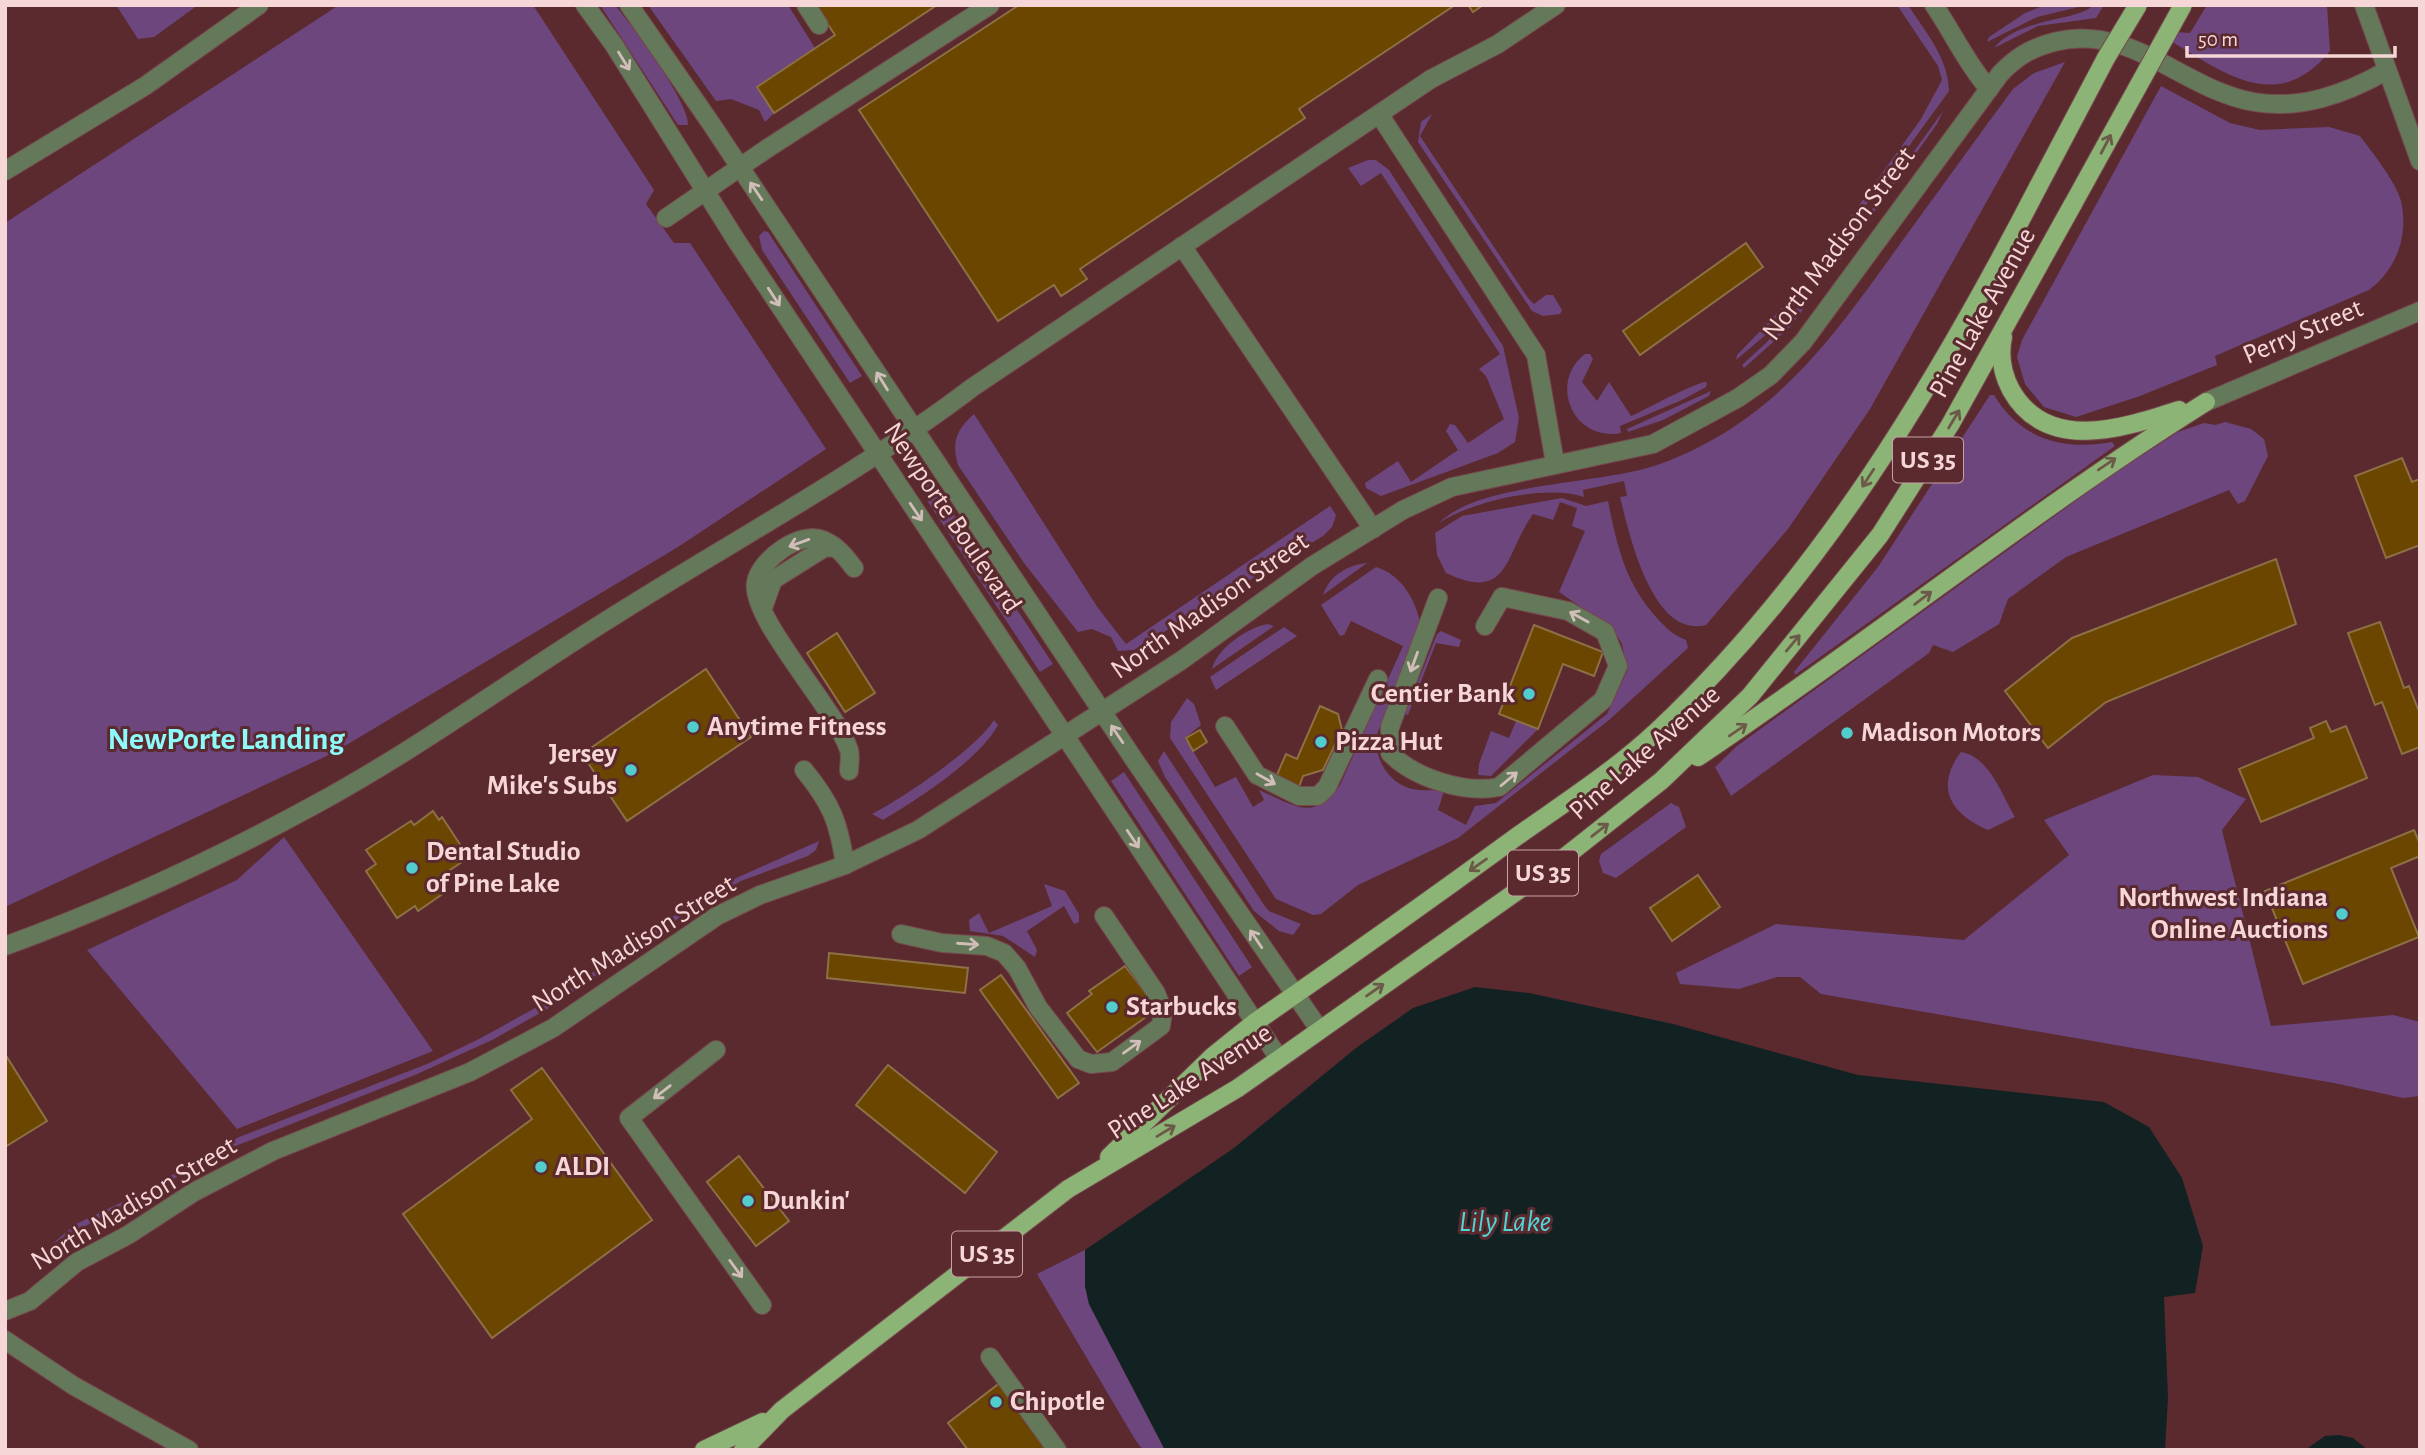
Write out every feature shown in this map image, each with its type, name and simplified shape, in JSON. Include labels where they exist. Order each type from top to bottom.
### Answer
[{"type":"main road","name":"Pine Lake Avenue","points":[[1086,1179],[1213,1056],[1254,1023],[1581,791],[1655,733],[1720,667],[1787,592],[1843,516],[1984,291],[2106,58],[2138,5]]},
{"type":"main road","name":"Pine Lake Avenue","points":[[743,1450],[770,1420],[1086,1179],[1238,1088],[1278,1057],[1561,860],[1661,781],[1750,696],[1880,535],[1950,425],[2005,331],[2183,5]]},
{"type":"main road","points":[[2005,331],[2000,351],[2004,377],[2017,400],[2038,420],[2065,431],[2126,427],[2206,401]]},
{"type":"main road","points":[[1661,781],[1803,687],[2107,464],[2206,401]]},
{"type":"main road","name":"Pine Lake Avenue","points":[[704,1450],[770,1420]]},
{"type":"street","points":[[5,171],[145,86],[259,5]]},
{"type":"street","name":"Newporte Boulevard","points":[[585,5],[878,455],[1278,1057]]},
{"type":"street","name":"Newporte Boulevard","points":[[629,5],[740,167],[1101,710],[1319,1029]]},
{"type":"street","points":[[806,5],[819,24]]},
{"type":"street","points":[[666,218],[990,5]]},
{"type":"street","points":[[5,946],[208,859],[318,803],[460,717],[615,615],[914,432],[973,387],[1431,79],[1499,44],[1556,5]]},
{"type":"street","points":[[1934,5],[1957,39],[1972,70],[1989,89]]},
{"type":"street","points":[[2364,5],[2420,161]]},
{"type":"street","name":"North Madison Street","points":[[5,1311],[30,1301],[77,1262],[194,1192],[273,1150],[470,1072],[553,1028],[717,916],[760,895],[845,865],[918,830],[1064,733],[1182,660],[1312,566],[1373,529],[1452,487],[1555,463],[1628,452],[1653,444],[1738,398],[1771,375],[1835,302],[1989,89],[2015,58],[2027,51],[2067,38],[2105,38],[2252,102],[2293,104],[2313,100],[2352,90],[2386,71]]},
{"type":"street","points":[[1379,114],[1536,355],[1555,463]]},
{"type":"street","points":[[1182,246],[1373,529]]},
{"type":"street","name":"Perry Street","points":[[2206,401],[2420,311]]},
{"type":"street","points":[[849,771],[850,752],[838,726],[763,608],[756,582],[766,562],[799,541],[820,538],[835,547],[854,568]]},
{"type":"street","points":[[1438,598],[1390,727],[1390,753],[1403,767],[1484,790],[1499,787],[1603,700],[1618,666],[1605,632],[1568,611],[1502,597],[1485,626]]},
{"type":"street","points":[[1225,726],[1257,775],[1299,796],[1318,796],[1328,787],[1378,679]]},
{"type":"street","points":[[804,770],[826,796],[840,828],[845,865]]},
{"type":"street","points":[[901,934],[942,943],[987,946],[1004,953],[1017,968],[1038,1007],[1078,1059],[1091,1064],[1112,1062],[1161,1026],[1163,1011],[1156,993],[1104,916]]},
{"type":"street","points":[[716,1050],[629,1118],[762,1304]]},
{"type":"street","points":[[5,1340],[74,1386],[189,1450]]},
{"type":"street","points":[[990,1357],[1057,1450]]},
{"type":"shaded area","points":[[116,5],[198,5],[154,37],[138,39]]},
{"type":"shaded area","points":[[339,5],[533,5],[654,190],[646,204],[674,243],[690,243],[826,449],[678,547],[333,753],[5,907],[5,223]]},
{"type":"shaded area","points":[[600,5],[615,5],[634,29],[679,99],[688,125],[678,125]]},
{"type":"shaded area","points":[[648,5],[788,5],[815,48],[757,87],[774,113],[765,122],[759,110],[731,99],[716,101]]},
{"type":"shaded area","points":[[1897,5],[1908,5],[1935,46],[1945,67],[1949,91],[1827,259],[1826,251],[1921,119],[1942,80],[1938,66]]},
{"type":"shaded area","points":[[2045,5],[2087,5],[2037,17],[1987,42],[1989,37],[2025,13]]},
{"type":"shaded area","points":[[2093,5],[2104,5],[2096,18],[2038,26],[1994,48],[2018,30],[2076,14]]},
{"type":"shaded area","points":[[2207,5],[2327,5],[2330,51],[2311,70],[2291,81],[2272,84],[2232,76],[2171,41],[2176,32],[2190,33]]},
{"type":"shaded area","points":[[2065,62],[1870,409],[1788,529],[1706,625],[1687,625],[1671,616],[1657,600],[1646,580],[1630,534],[1620,497],[1627,496],[1624,481],[1583,490],[1584,497],[1550,492],[1510,497],[1470,508],[1439,523],[1458,510],[1482,499],[1542,486],[1633,472],[1657,465],[1698,447],[1735,426],[1797,375],[1824,345],[2013,89],[2034,73]]},
{"type":"shaded area","points":[[2161,86],[2230,123],[2260,130],[2329,127],[2360,136],[2398,193],[2403,214],[2402,239],[2387,273],[2369,290],[2215,356],[2217,365],[2140,396],[2076,417],[2044,407],[2025,384],[2017,357],[2022,340]]},
{"type":"shaded area","points":[[1943,111],[1937,124],[1840,260],[1835,261]]},
{"type":"shaded area","points":[[1432,114],[1420,136],[1528,298],[1534,304],[1546,295],[1553,295],[1562,310],[1560,314],[1543,316],[1532,311],[1418,142],[1421,122]]},
{"type":"shaded area","points":[[1368,160],[1376,160],[1389,170],[1503,346],[1519,418],[1515,442],[1498,453],[1381,496],[1366,488],[1365,483],[1398,461],[1411,482],[1458,450],[1446,431],[1450,424],[1455,425],[1468,443],[1504,419],[1486,376],[1479,369],[1500,354],[1381,173],[1361,186],[1348,168]]},
{"type":"shaded area","points":[[764,231],[768,232],[862,376],[850,383],[762,250],[759,236]]},
{"type":"shaded area","points":[[1798,297],[1797,302],[1769,332],[1736,360],[1737,355],[1792,298]]},
{"type":"shaded area","points":[[1800,304],[1804,304],[1804,308],[1790,327],[1744,368],[1742,365],[1767,342]]},
{"type":"shaded area","points":[[1585,354],[1590,354],[1593,359],[1582,382],[1597,401],[1609,382],[1631,416],[1694,386],[1707,382],[1706,387],[1620,426],[1621,433],[1604,433],[1590,428],[1579,419],[1567,394],[1568,379],[1574,366]]},
{"type":"shaded area","points":[[1711,391],[1709,396],[1663,420],[1628,432],[1627,429]]},
{"type":"shaded area","points":[[1990,395],[1994,395],[2005,410],[2030,432],[2060,443],[2077,445],[2112,442],[2115,446],[1795,675],[1794,672],[1878,567]]},
{"type":"shaded area","points":[[974,414],[1098,608],[1126,644],[1330,506],[1336,515],[1332,527],[1323,536],[1134,650],[1118,651],[1111,637],[1092,629],[1078,632],[1024,563],[958,465],[955,449],[957,437],[963,425]]},
{"type":"shaded area","points":[[2225,422],[2251,429],[2264,439],[2268,456],[2245,501],[2238,504],[2229,490],[2066,557],[2008,599],[1999,624],[1953,652],[1933,645],[1929,653],[1731,796],[1715,767],[1737,746],[2110,476],[2178,432],[2204,423],[2215,425]]},
{"type":"shaded area","points":[[923,482],[933,483],[1053,664],[1040,672],[928,502]]},
{"type":"shaded area","points":[[1562,498],[1586,506],[1608,501],[1619,548],[1637,590],[1645,604],[1663,624],[1686,640],[1688,648],[1609,720],[1458,838],[1358,885],[1321,914],[1313,915],[1276,899],[1170,738],[1171,722],[1187,698],[1194,704],[1201,725],[1185,738],[1215,787],[1236,777],[1253,807],[1264,800],[1259,790],[1293,805],[1312,807],[1321,804],[1340,785],[1403,646],[1351,621],[1344,635],[1340,636],[1321,605],[1376,567],[1385,570],[1405,588],[1420,622],[1376,737],[1377,752],[1387,773],[1399,783],[1415,789],[1444,791],[1438,810],[1466,825],[1475,806],[1496,803],[1607,714],[1627,671],[1622,644],[1613,629],[1559,592],[1585,531],[1572,526],[1577,508],[1560,502],[1553,520],[1533,514],[1503,570],[1494,578],[1483,582],[1467,581],[1446,573],[1437,555],[1435,533],[1462,516]]},
{"type":"shaded area","points":[[1367,563],[1323,595],[1334,577],[1353,566]]},
{"type":"shaded area","points":[[1268,624],[1274,626],[1212,669],[1220,654],[1234,640],[1251,629]]},
{"type":"shaded area","points":[[1284,627],[1297,636],[1216,690],[1210,677]]},
{"type":"shaded area","points":[[1441,631],[1461,640],[1459,647],[1436,643],[1408,715],[1405,714],[1437,634]]},
{"type":"shaded area","points":[[994,720],[998,725],[989,738],[946,778],[883,820],[872,814],[920,785],[956,758]]},
{"type":"shaded area","points":[[1516,721],[1538,729],[1491,776],[1478,775],[1479,764],[1491,731],[1509,738]]},
{"type":"shaded area","points":[[1164,751],[1264,905],[1269,911],[1301,924],[1293,935],[1279,931],[1254,911],[1165,777],[1158,761]]},
{"type":"shaded area","points":[[1961,752],[1971,755],[1987,769],[2015,817],[1988,830],[1975,824],[1956,808],[1948,788],[1953,765]]},
{"type":"shaded area","points":[[1124,772],[1252,967],[1239,976],[1111,781]]},
{"type":"shaded area","points":[[2153,775],[2198,777],[2246,799],[2222,830],[2271,1026],[2393,1015],[2420,1022],[2420,1096],[2403,1098],[2334,1083],[1821,994],[1800,977],[1777,977],[1739,989],[1680,984],[1676,973],[1776,924],[1964,940],[2069,855],[2044,820]]},
{"type":"shaded area","points":[[1671,803],[1679,807],[1686,827],[1616,878],[1603,873],[1599,861],[1601,854]]},
{"type":"shaded area","points":[[284,837],[433,1051],[237,1129],[87,950],[237,880]]},
{"type":"shaded area","points":[[819,841],[816,850],[808,856],[741,881],[695,907],[549,1008],[492,1040],[415,1075],[233,1147],[52,1244],[76,1224],[139,1194],[239,1137],[427,1064],[479,1039],[566,991],[714,888]]},
{"type":"shaded area","points":[[1044,884],[1065,891],[1079,914],[1079,922],[1074,924],[1064,906],[1027,931],[1037,950],[1035,957],[1003,936],[970,931],[969,920],[979,913],[989,933],[1052,906]]},
{"type":"shaded area","points":[[1085,1250],[1085,1286],[1089,1304],[1165,1450],[1143,1450],[1136,1441],[1037,1274]]},
{"type":"water","name":"Lily Lake","points":[[1475,987],[1529,993],[1673,1024],[1858,1075],[2104,1102],[2149,1127],[2182,1178],[2203,1246],[2195,1293],[2164,1297],[2168,1398],[2165,1450],[1165,1450],[1089,1304],[1085,1286],[1085,1250],[1234,1148],[1356,1048],[1413,1008]]},
{"type":"water","points":[[2325,1436],[2353,1438],[2368,1450],[2305,1450]]},
{"type":"building","points":[[815,5],[937,5],[774,113],[757,87],[835,35]]},
{"type":"building","points":[[1019,5],[1455,5],[1299,109],[1305,118],[1080,269],[1087,279],[1061,296],[1054,285],[998,321],[859,110]]},
{"type":"building","points":[[1468,5],[1483,5],[1473,12]]},
{"type":"building","points":[[1746,243],[1763,267],[1640,355],[1623,331]]},
{"type":"building","points":[[2402,458],[2412,482],[2420,479],[2420,545],[2386,558],[2355,476]]},
{"type":"building","points":[[2276,559],[2296,624],[2106,702],[2048,748],[2005,691],[2072,638]]},
{"type":"building","points":[[2380,622],[2404,688],[2409,686],[2420,714],[2420,747],[2402,754],[2382,702],[2375,705],[2348,633]]},
{"type":"building","name":"Centier Bank","points":[[1534,625],[1603,652],[1594,676],[1563,664],[1538,729],[1499,714]]},
{"type":"building","points":[[837,633],[875,693],[845,712],[807,653]]},
{"type":"building","points":[[706,669],[751,737],[627,821],[582,754]]},
{"type":"building","name":"Pizza Hut","points":[[1320,706],[1338,714],[1342,730],[1323,770],[1303,776],[1299,787],[1276,777],[1286,754],[1297,759]]},
{"type":"building","points":[[2326,721],[2331,732],[2346,726],[2367,778],[2261,822],[2239,769],[2314,738],[2310,728]]},
{"type":"building","points":[[1200,730],[1207,742],[1193,751],[1186,738]]},
{"type":"building","name":"Dental Studio of Pine Lake","points":[[433,811],[439,820],[442,817],[463,849],[459,852],[465,860],[444,874],[448,880],[439,885],[444,893],[418,911],[415,906],[397,918],[366,871],[376,864],[366,850],[411,821],[414,825]]},
{"type":"building","name":"Northwest Indiana Online Auctions","points":[[2414,830],[2420,844],[2420,856],[2391,868],[2419,937],[2303,984],[2265,891]]},
{"type":"building","points":[[1698,875],[1720,907],[1672,941],[1650,908]]},
{"type":"building","points":[[829,953],[968,968],[965,993],[827,978]]},
{"type":"building","name":"Starbucks","points":[[1125,966],[1151,1000],[1147,1002],[1153,1012],[1097,1052],[1067,1013],[1092,994],[1089,991]]},
{"type":"building","points":[[1001,975],[1079,1083],[1058,1098],[980,990]]},
{"type":"building","points":[[5,1054],[47,1121],[5,1147]]},
{"type":"building","points":[[888,1065],[997,1152],[965,1193],[856,1105]]},
{"type":"building","name":"ALDI","points":[[542,1068],[652,1220],[492,1338],[403,1214],[532,1119],[511,1090]]},
{"type":"building","name":"Dunkin'","points":[[739,1156],[789,1221],[756,1246],[707,1182]]},
{"type":"building","name":"Chipotle","points":[[1001,1382],[1053,1450],[968,1450],[948,1423]]},
{"type":"place","name":"Centier Bank","points":[[1529,694]]},
{"type":"place","name":"Anytime Fitness","points":[[693,727]]},
{"type":"place","name":"Madison Motors","points":[[1847,733]]},
{"type":"place","name":"Pizza Hut","points":[[1321,742]]},
{"type":"place","name":"Jersey Mike's Subs","points":[[631,770]]},
{"type":"place","name":"Dental Studio of Pine Lake","points":[[412,868]]},
{"type":"place","name":"Northwest Indiana Online Auctions","points":[[2342,914]]},
{"type":"place","name":"Starbucks","points":[[1112,1007]]},
{"type":"place","name":"ALDI","points":[[541,1167]]},
{"type":"place","name":"Dunkin'","points":[[748,1201]]},
{"type":"place","name":"Chipotle","points":[[996,1402]]},
{"type":"district","name":"NewPorte Landing","points":[[226,739]]}]
